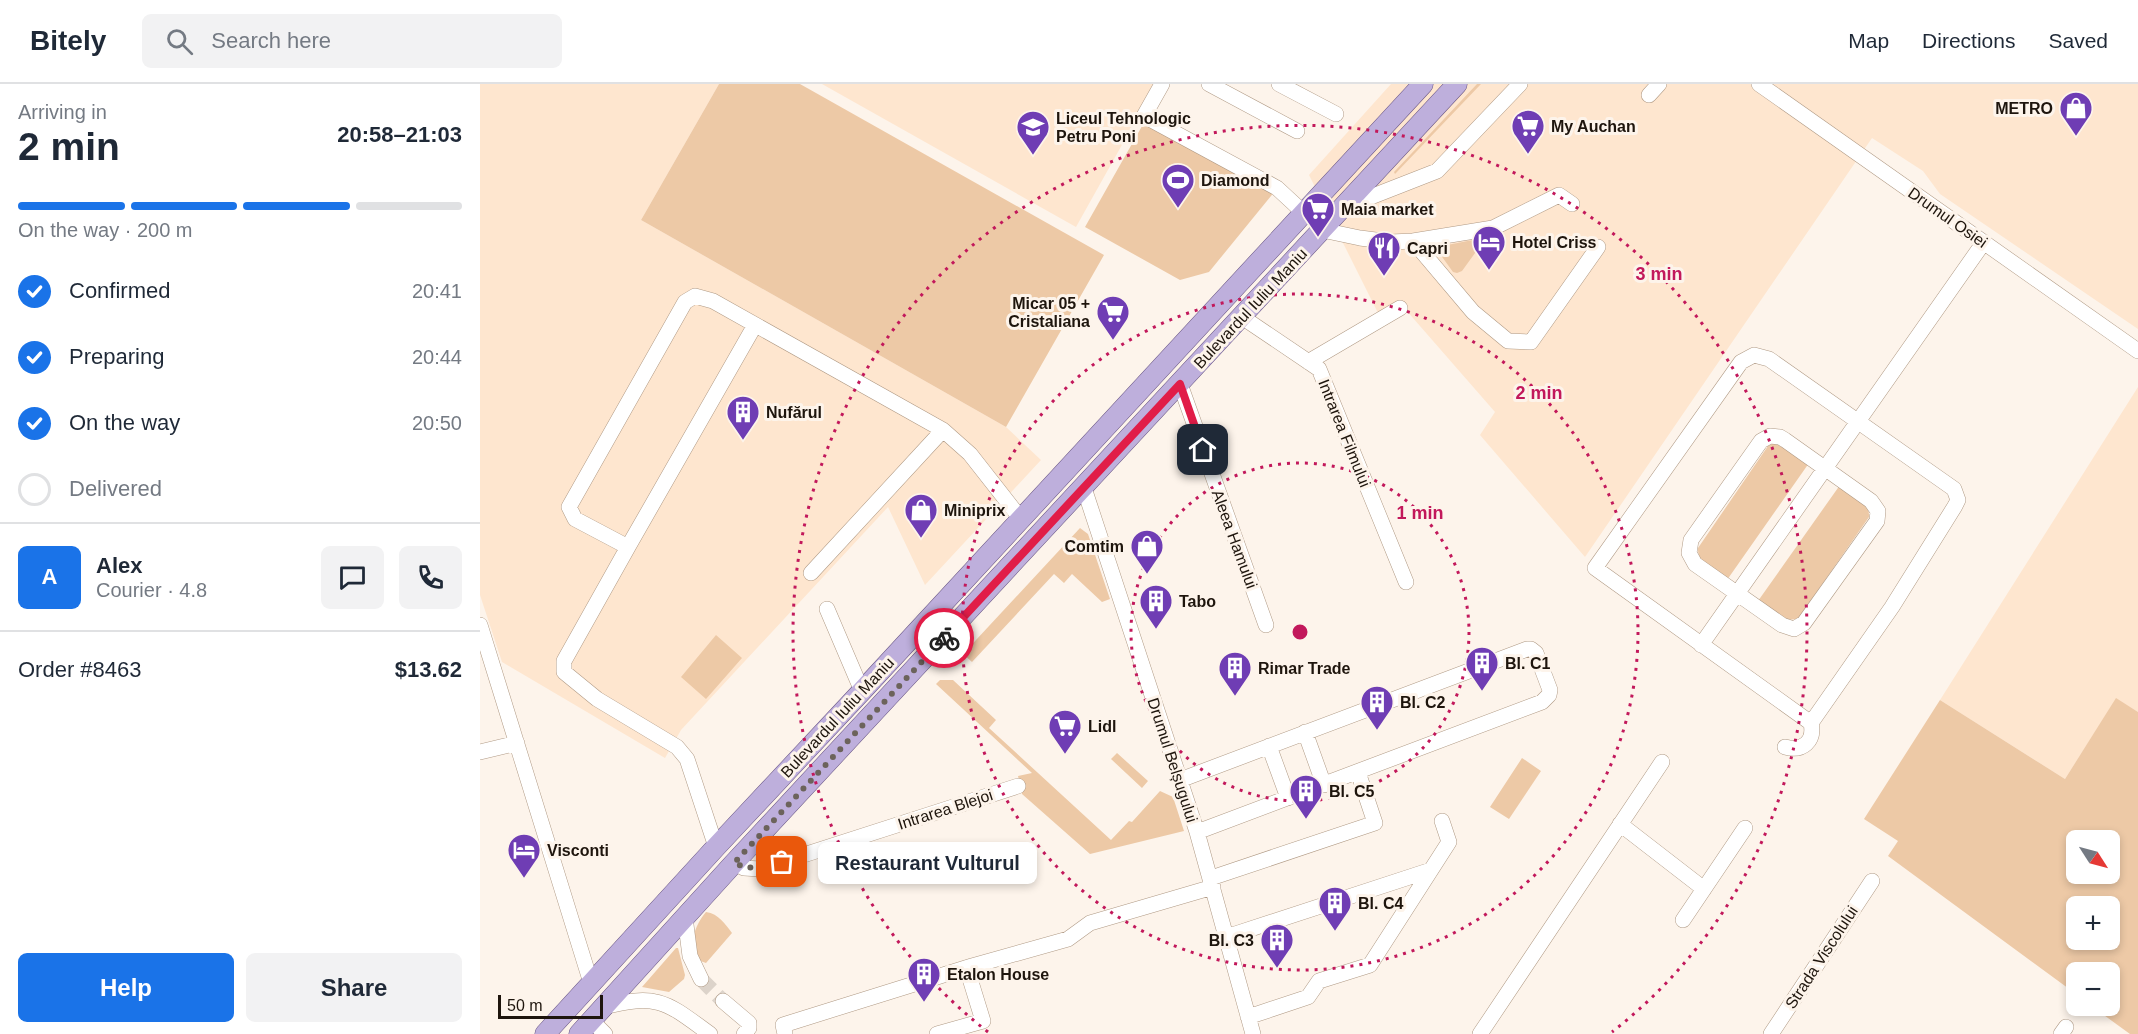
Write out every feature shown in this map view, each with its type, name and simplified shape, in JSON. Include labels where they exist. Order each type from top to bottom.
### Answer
[{"type":"main road","name":"Bulevardul Iuliu Maniu","points":[[545,1034],[716,846],[1022,519],[1423,84]]},
{"type":"main road","name":"Bulevardul Iuliu Maniu","points":[[594,1024],[685,916],[1457,84]]},
{"type":"main road","points":[[1304,213],[1322,230]]},
{"type":"main road","points":[[1022,519],[1039,536]]},
{"type":"main road","points":[[716,846],[734,863]]},
{"type":"main road","points":[[573,1004],[594,1024]]},
{"type":"street","points":[[1162,84],[1144,116],[1277,188],[1304,213]]},
{"type":"street","points":[[1209,84],[1297,131]]},
{"type":"street","points":[[1279,84],[1335,114]]},
{"type":"street","points":[[1344,207],[1437,171],[1520,84]]},
{"type":"street","name":"Drumul Osiei","points":[[1759,84],[2138,351]]},
{"type":"street","points":[[1322,230],[1381,241],[1413,241],[1492,228],[1559,195],[1572,204]]},
{"type":"street","points":[[1413,241],[1473,312],[1508,341],[1531,342],[1598,247]]},
{"type":"street","points":[[1701,645],[1984,242]]},
{"type":"street","points":[[628,547],[575,519],[569,507],[685,302],[695,296],[713,301],[943,430],[970,454],[1022,519]]},
{"type":"street","points":[[1308,362],[1400,308]]},
{"type":"street","name":"Intrarea Filmului","points":[[1242,317],[1319,369],[1406,582]]},
{"type":"street","points":[[716,846],[687,759],[677,747],[597,699],[564,672],[564,661],[755,325]]},
{"type":"street","points":[[1785,747],[1793,749],[1807,744],[1811,737],[1811,723],[1892,607],[1958,500],[1954,489],[1769,359],[1761,356],[1747,357],[1734,371],[1595,568],[1811,723]]},
{"type":"street","name":"Aleea Hamului","points":[[1180,384],[1266,625]]},
{"type":"street","points":[[811,573],[943,430]]},
{"type":"street","points":[[1780,437],[1825,468],[1876,506],[1878,516],[1799,628],[1788,629],[1692,560],[1689,549],[1691,540],[1764,438],[1780,437]]},
{"type":"street","name":"Drumul Belșugului","points":[[1084,488],[1197,832],[1252,1034]]},
{"type":"street","points":[[827,609],[862,691]]},
{"type":"street","points":[[480,625],[591,983]]},
{"type":"street","points":[[1180,780],[1527,649],[1536,653],[1550,690],[1549,695],[1542,702],[1197,832]]},
{"type":"street","points":[[1305,732],[1324,784]]},
{"type":"street","points":[[480,753],[517,743]]},
{"type":"street","points":[[1269,746],[1288,798]]},
{"type":"street","points":[[1480,1034],[1662,762]]},
{"type":"street","points":[[785,1034],[783,1025],[972,966],[1068,939],[1090,922],[1212,883],[1375,823],[1358,772]]},
{"type":"street","name":"Intrarea Blejoi","points":[[734,863],[744,868],[760,869],[1018,786]]},
{"type":"street","points":[[1248,1017],[1308,997],[1319,981],[1370,965],[1449,842],[1442,821]]},
{"type":"street","points":[[1620,824],[1704,889]]},
{"type":"street","points":[[1683,920],[1744,828]]},
{"type":"street","points":[[1226,937],[1431,870]]},
{"type":"street","name":"Strada Viscolului","points":[[1771,1034],[1872,880]]},
{"type":"street","points":[[685,916],[690,956],[701,979]]},
{"type":"street","points":[[938,1034],[983,1021],[967,969]]},
{"type":"street","points":[[594,1024],[637,1001],[660,1002],[674,1008],[710,1034]]},
{"type":"street","points":[[723,1001],[749,1023],[749,1028],[744,1034]]},
{"type":"shaded area","points":[[480,84],[719,84],[641,220],[1006,427],[1041,460],[925,585],[888,507],[681,730],[665,758],[502,662],[480,595]]},
{"type":"shaded area","points":[[719,84],[800,84],[1104,255],[1006,427],[641,220]]},
{"type":"shaded area","name":"Liceul Tehnologic Petru Poni","points":[[822,84],[1156,84],[1076,227]]},
{"type":"shaded area","points":[[1391,84],[2138,84],[2138,329],[1940,194],[1923,171],[1872,138],[1585,557],[1480,435],[1495,412],[1406,310],[1383,323],[1309,175]]},
{"type":"shaded area","points":[[1477,84],[1481,84],[1395,174],[1394,172]]},
{"type":"shaded area","name":"Diamond","points":[[1146,119],[1275,191],[1209,272],[1180,280],[1085,227]]},
{"type":"shaded area","points":[[1478,239],[1483,242],[1462,271],[1453,272],[1440,254],[1442,246]]},
{"type":"shaded area","points":[[2138,387],[2138,712],[2116,699],[2065,779],[1940,700]]},
{"type":"shaded area","points":[[1781,444],[1809,463],[1727,580],[1712,571],[1700,559],[1698,548],[1768,446]]},
{"type":"shaded area","points":[[1840,485],[1855,494],[1867,506],[1869,517],[1798,619],[1786,620],[1758,601]]},
{"type":"shaded area","points":[[1080,528],[1088,534],[1110,599],[1102,602],[1072,574],[1064,583],[1054,574],[972,662],[963,654]]},
{"type":"shaded area","points":[[716,635],[742,658],[706,699],[681,677]]},
{"type":"shaded area","points":[[940,680],[953,680],[996,720],[989,728],[1111,840],[1129,821],[1132,822],[1160,791],[1173,797],[1184,831],[1090,854],[1022,794],[1018,776],[1032,773],[936,684]]},
{"type":"shaded area","points":[[2116,698],[2138,712],[2138,1034],[2130,1034],[2105,1016],[2120,1016],[2120,962],[2066,962],[2066,987],[1888,856],[1898,841],[1864,819],[1940,700],[2065,779]]},
{"type":"shaded area","points":[[1117,753],[1148,781],[1142,788],[1111,759]]},
{"type":"shaded area","points":[[1522,758],[1541,771],[1509,819],[1490,807]]},
{"type":"shaded area","points":[[706,912],[718,917],[732,933],[706,963],[694,954],[693,939],[698,924]]},
{"type":"shaded area","points":[[678,948],[685,975],[684,979],[669,992],[642,987]]},
{"type":"tunnel","points":[[701,979],[723,1001]]},
{"type":"way so far","points":[[782,862],[760,869],[744,868],[734,863],[944,638]]},
{"type":"place","name":"METRO","points":[[2076,137]]},
{"type":"place","name":"My Auchan","points":[[1528,155]]},
{"type":"place","name":"Liceul Tehnologic Petru Poni","points":[[1033,156]]},
{"type":"place","name":"Diamond","points":[[1178,209]]},
{"type":"place","name":"Maia market","points":[[1318,238]]},
{"type":"place","name":"Hotel Criss","points":[[1489,271]]},
{"type":"place","name":"Capri","points":[[1384,277]]},
{"type":"place","name":"Micar 05 + Cristaliana","points":[[1113,341]]},
{"type":"place","name":"Nufărul","points":[[743,441]]},
{"type":"place","name":"Miniprix","points":[[921,539]]},
{"type":"place","name":"Comtim","points":[[1147,575]]},
{"type":"place","name":"Tabo","points":[[1156,630]]},
{"type":"place","name":"Bl. C1","points":[[1482,692]]},
{"type":"place","name":"Rimar Trade","points":[[1235,697]]},
{"type":"place","name":"Bl. C2","points":[[1377,731]]},
{"type":"place","name":"Lidl","points":[[1065,755]]},
{"type":"place","name":"Bl. C5","points":[[1306,820]]},
{"type":"place","name":"Restaurant Vulturul","points":[[782,862]]},
{"type":"place","name":"Visconti","points":[[524,879]]},
{"type":"place","name":"Bl. C4","points":[[1335,932]]},
{"type":"place","name":"Bl. C3","points":[[1277,969]]},
{"type":"place","name":"Etalon House","points":[[924,1003]]},
{"type":"route","points":[[944,638],[1180,384],[1203,450]]}]
